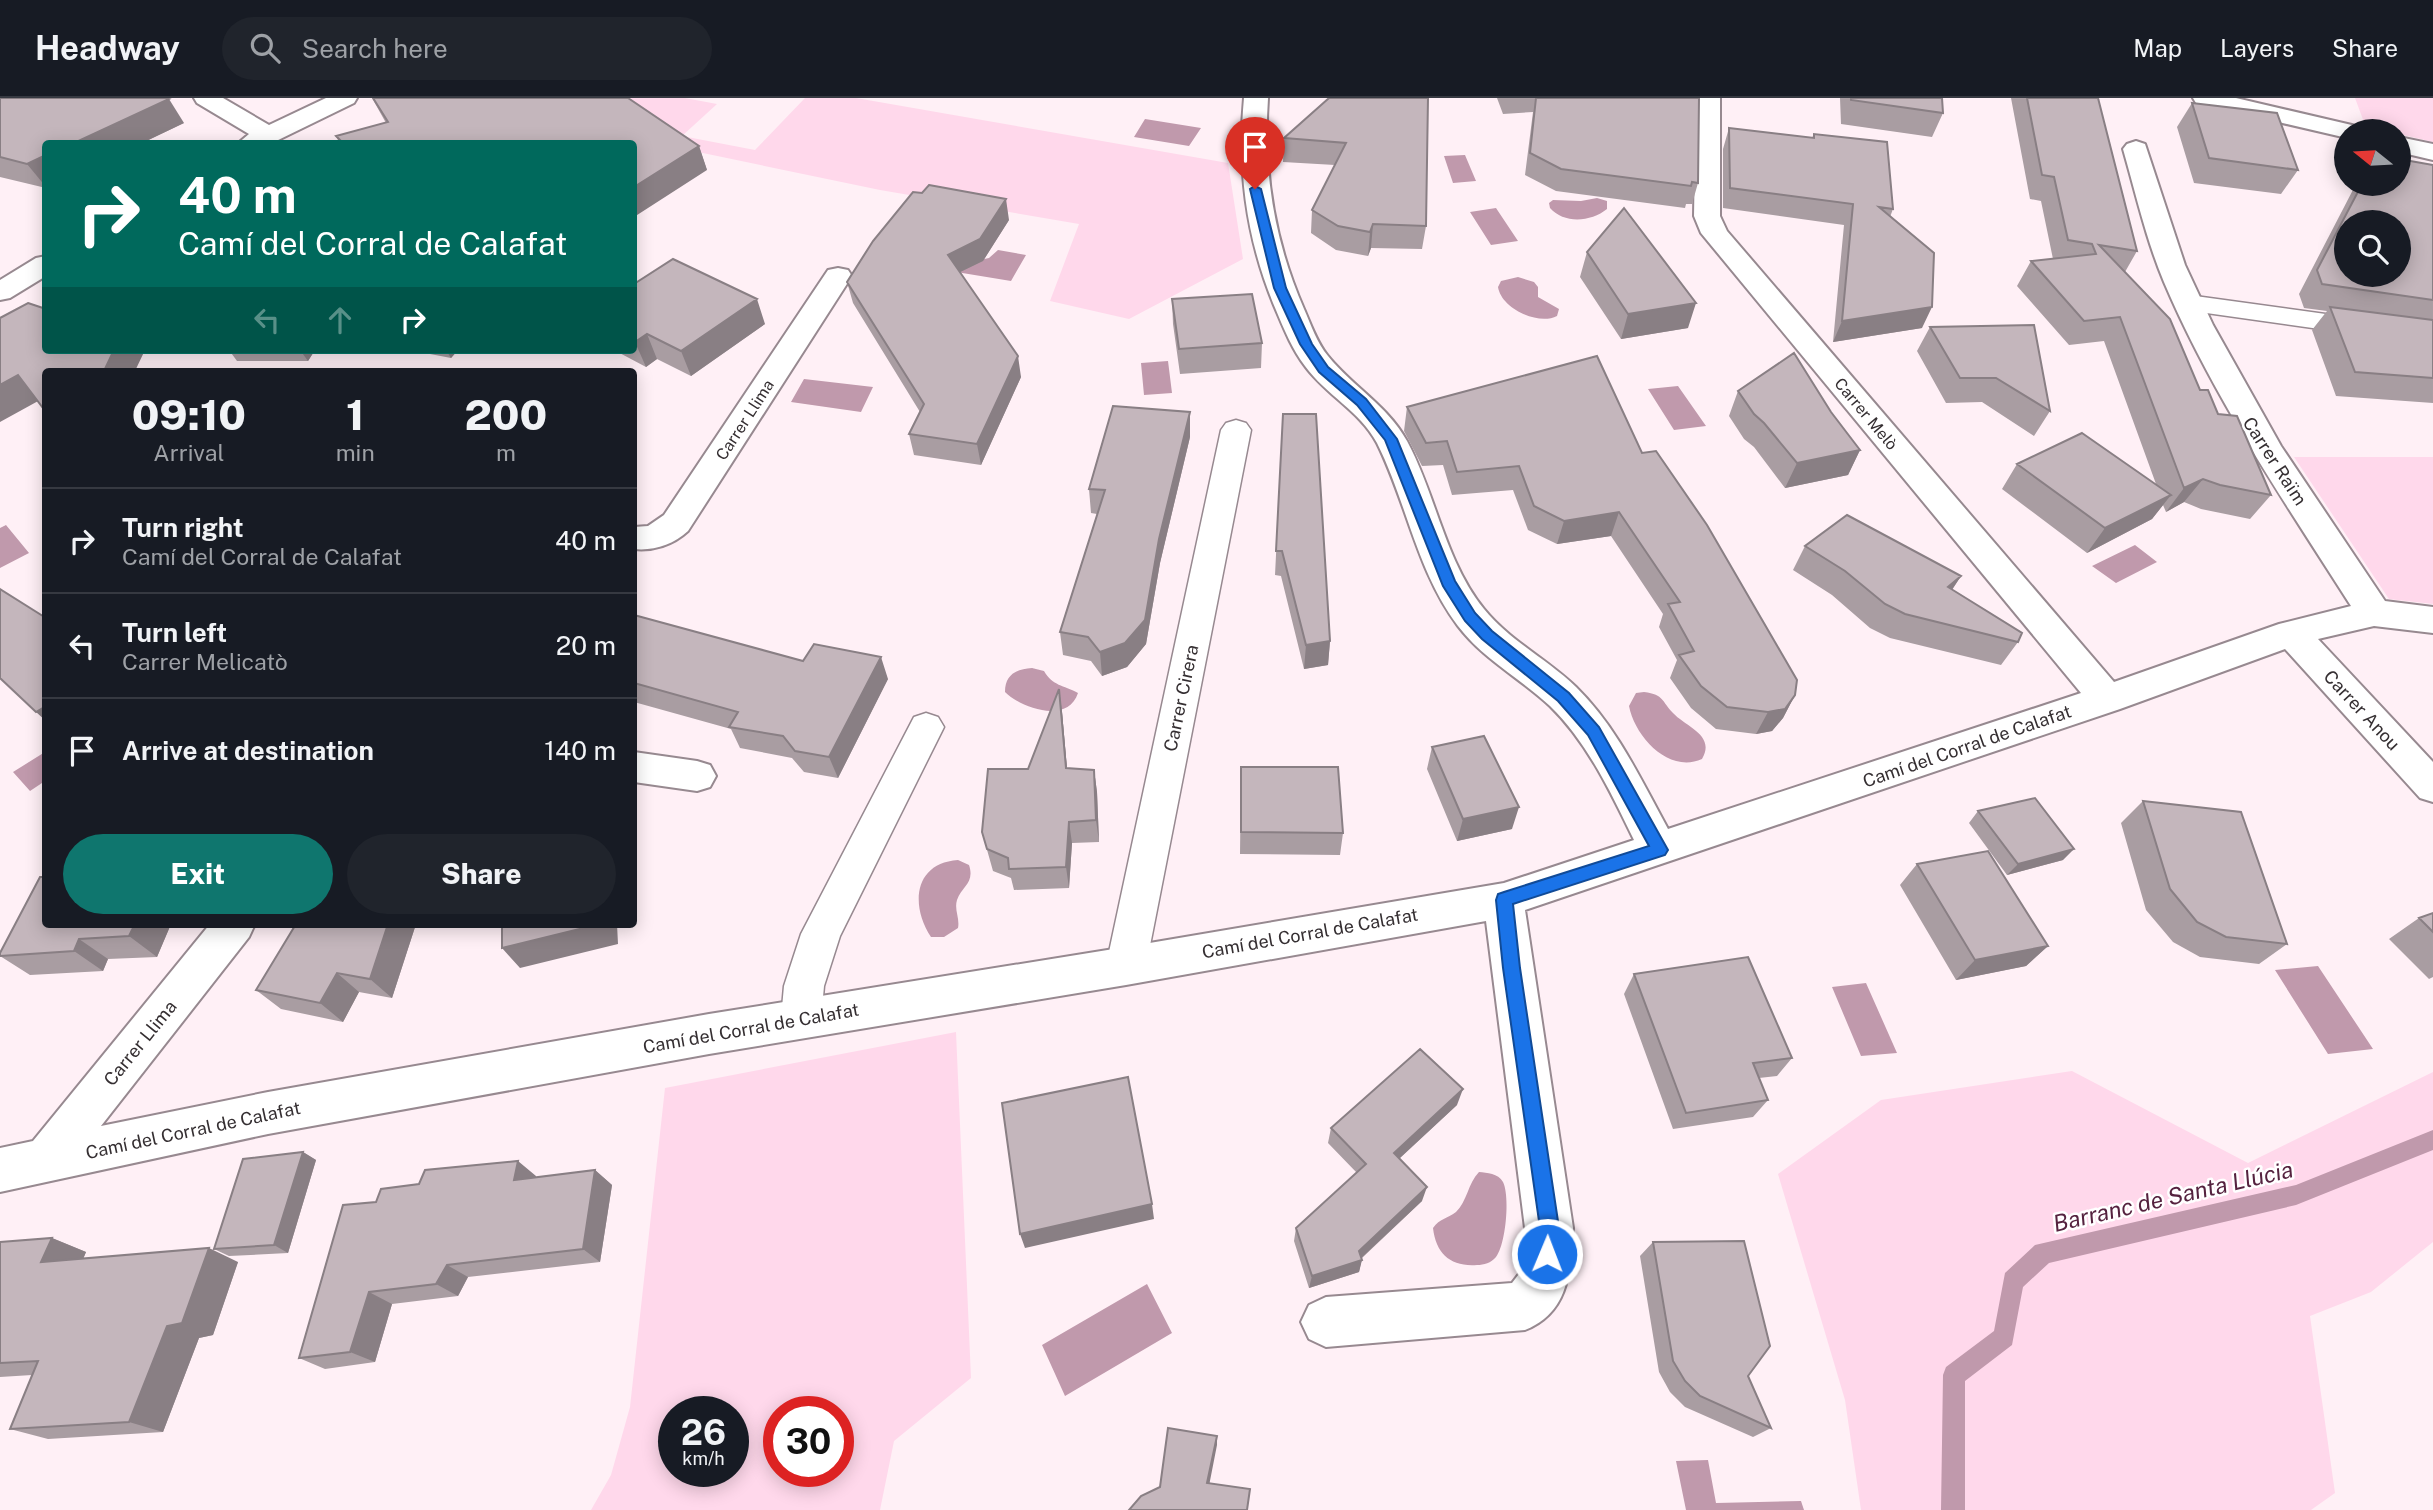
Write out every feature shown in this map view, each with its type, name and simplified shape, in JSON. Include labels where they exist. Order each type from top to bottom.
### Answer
[{"type":"street","points":[[206,98],[258,139],[345,98]]},
{"type":"street","points":[[1256,98],[1252,139],[1255,189],[1280,288],[1306,344],[1323,370],[1361,402],[1391,439],[1439,562],[1470,617],[1487,635],[1563,697],[1593,731],[1660,850]]},
{"type":"street","name":"Carrer Melò","points":[[1708,98],[1707,216],[1714,233],[2107,699]]},
{"type":"street","points":[[2205,98],[2334,128]]},
{"type":"street","points":[[2412,147],[2433,152]]},
{"type":"street","name":"Carrer Raïm","points":[[2136,149],[2162,240],[2188,303],[2242,409],[2374,612]]},
{"type":"street","points":[[0,292],[42,266]]},
{"type":"street","name":"Carrer Llima","points":[[637,538],[655,537],[668,531],[676,523],[838,276]]},
{"type":"street","name":"Camí del Corral de Calafat","points":[[0,1170],[268,1113],[801,1019],[1126,966],[1358,923],[1504,900],[2107,699],[2291,634],[2374,612],[2433,620]]},
{"type":"street","name":"Carrer Anou","points":[[2291,634],[2433,787]]},
{"type":"street","points":[[637,767],[697,776]]},
{"type":"street","points":[[1326,1322],[1525,1306],[1545,1279],[1549,1228],[1511,968],[1504,900]]},
{"type":"street","name":"Carrer Llima","points":[[45,1162],[232,928]]},
{"type":"lane","points":[[2188,303],[2392,331]]},
{"type":"lane","name":"Carrer Cirera","points":[[1126,966],[1236,430]]},
{"type":"lane","points":[[801,1019],[804,986],[821,934],[926,727]]},
{"type":"shaded area","points":[[618,98],[685,98],[717,104],[682,136],[755,150],[805,98],[856,98],[1228,163],[1243,259],[1129,319],[1050,301],[1079,224],[880,190],[578,127]]},
{"type":"shaded area","points":[[2355,98],[2433,98],[2433,142],[2412,137],[2412,119],[2363,119]]},
{"type":"shaded area","points":[[1145,119],[1201,128],[1189,146],[1134,137]]},
{"type":"shaded area","points":[[1465,155],[1476,181],[1453,183],[1444,156]]},
{"type":"shaded area","points":[[1597,198],[1607,201],[1607,209],[1586,219],[1563,217],[1550,208],[1549,203],[1553,200],[1581,201]]},
{"type":"shaded area","points":[[1496,208],[1518,241],[1491,245],[1470,212]]},
{"type":"shaded area","points":[[998,250],[1026,255],[1011,281],[938,269],[989,258]]},
{"type":"shaded area","points":[[1518,277],[1534,282],[1538,287],[1538,297],[1559,309],[1557,316],[1540,319],[1531,317],[1506,302],[1498,287],[1501,281]]},
{"type":"shaded area","points":[[1168,361],[1172,393],[1144,395],[1141,363]]},
{"type":"shaded area","points":[[804,379],[873,387],[861,412],[791,402]]},
{"type":"shaded area","points":[[1678,386],[1706,426],[1674,430],[1648,389]]},
{"type":"shaded area","points":[[2294,457],[2433,457],[2433,604],[2389,599]]},
{"type":"shaded area","points":[[6,525],[29,553],[0,568],[0,528]]},
{"type":"shaded area","points":[[2135,545],[2157,562],[2116,583],[2092,566]]},
{"type":"shaded area","points":[[1032,668],[1044,671],[1055,682],[1078,693],[1073,703],[1055,711],[1044,710],[1022,704],[1005,692],[1007,681],[1012,674]]},
{"type":"shaded area","points":[[1644,692],[1659,697],[1673,713],[1698,732],[1705,744],[1702,759],[1690,762],[1666,757],[1646,740],[1638,729],[1629,706],[1636,693]]},
{"type":"shaded area","points":[[42,754],[42,783],[30,791],[13,772]]},
{"type":"shaded area","points":[[958,860],[969,865],[970,876],[957,900],[958,928],[944,937],[931,937],[920,912],[920,888],[932,869]]},
{"type":"shaded area","points":[[2318,966],[2373,1049],[2328,1054],[2275,970]]},
{"type":"shaded area","points":[[1866,983],[1897,1053],[1861,1056],[1832,987]]},
{"type":"shaded area","points":[[956,1032],[971,1378],[894,1441],[880,1510],[591,1510],[611,1475],[630,1407],[665,1088]]},
{"type":"shaded area","points":[[2072,1071],[2248,1163],[2433,1072],[2433,1242],[2371,1292],[2310,1316],[2335,1493],[2311,1510],[1861,1510],[1845,1400],[1778,1174],[1881,1100]]},
{"type":"shaded area","points":[[1479,1172],[1495,1175],[1503,1182],[1506,1208],[1502,1242],[1496,1257],[1490,1262],[1480,1265],[1460,1264],[1441,1252],[1433,1228],[1460,1208]]},
{"type":"shaded area","points":[[1147,1284],[1172,1333],[1065,1396],[1042,1345]]},
{"type":"shaded area","points":[[1708,1460],[1716,1503],[1801,1501],[1804,1510],[1686,1510],[1676,1461]]},
{"type":"building","points":[[0,98],[169,99],[81,140],[42,140],[42,157],[27,164],[0,157]]},
{"type":"building","points":[[373,98],[628,98],[699,146],[637,185],[637,140],[340,140],[336,136],[388,122]]},
{"type":"building","points":[[1329,98],[1428,98],[1426,226],[1373,224],[1370,232],[1338,226],[1312,210],[1346,143],[1284,138]]},
{"type":"building","points":[[1536,98],[1699,98],[1698,183],[1692,182],[1691,186],[1561,169],[1530,153]]},
{"type":"building","points":[[1942,98],[1943,113],[1851,100]]},
{"type":"building","points":[[2027,98],[2098,98],[2137,251],[2099,245],[2170,319],[2200,390],[2208,390],[2218,414],[2237,416],[2271,495],[2203,479],[2184,488],[2120,317],[2084,321],[2031,261],[2096,254],[2092,244],[2068,240],[2054,177],[2042,175]]},
{"type":"building","points":[[2192,103],[2277,113],[2298,170],[2209,158]]},
{"type":"building","points":[[1729,128],[1814,138],[1814,134],[1887,142],[1893,209],[1879,207],[1934,253],[1932,307],[1842,321],[1853,204],[1730,188]]},
{"type":"building","points":[[2412,161],[2433,165],[2433,300],[2343,287],[2411,287],[2411,210],[2348,210],[2356,196],[2412,196]]},
{"type":"building","points":[[929,185],[1006,199],[980,239],[948,255],[1018,356],[977,444],[909,434],[924,404],[847,282],[873,241],[913,192],[922,193]]},
{"type":"building","points":[[1624,208],[1696,303],[1628,314],[1587,252]]},
{"type":"building","points":[[2334,238],[2334,286],[2322,284],[2317,270]]},
{"type":"building","points":[[673,259],[757,299],[681,351],[647,334],[637,341],[637,282]]},
{"type":"building","points":[[1252,294],[1262,343],[1179,349],[1172,299]]},
{"type":"building","points":[[28,303],[42,308],[42,354],[112,354],[105,368],[42,368],[42,407],[18,375],[0,385],[0,318]]},
{"type":"building","points":[[2330,307],[2433,320],[2433,378],[2355,372]]},
{"type":"building","points":[[2034,325],[2050,411],[1996,378],[1960,378],[1930,327]]},
{"type":"building","points":[[1794,353],[1831,412],[1860,450],[1797,463],[1754,414],[1738,391]]},
{"type":"building","points":[[1597,356],[1642,453],[1656,451],[1707,525],[1797,680],[1795,695],[1785,709],[1768,712],[1727,707],[1701,686],[1679,655],[1694,651],[1668,604],[1680,602],[1619,512],[1564,521],[1534,506],[1519,466],[1457,472],[1447,441],[1426,443],[1407,407]]},
{"type":"building","points":[[1113,406],[1190,412],[1159,539],[1145,620],[1125,643],[1100,652],[1088,637],[1060,632],[1105,490],[1089,489]]},
{"type":"building","points":[[1283,414],[1316,414],[1330,641],[1306,645],[1282,551],[1276,551]]},
{"type":"building","points":[[2082,433],[2171,495],[2105,528],[2017,464]]},
{"type":"building","points":[[1847,515],[1961,576],[1948,587],[2022,633],[2018,642],[1905,614],[1885,604],[1845,571],[1805,546]]},
{"type":"building","points":[[0,589],[42,615],[42,708],[36,712],[0,678]]},
{"type":"building","points":[[637,616],[803,661],[814,644],[881,657],[829,757],[795,751],[783,736],[729,727],[738,712],[637,684]]},
{"type":"building","points":[[1059,689],[1066,768],[1094,770],[1096,820],[1069,822],[1066,867],[1009,869],[1008,858],[987,849],[982,832],[988,769],[1028,769]]},
{"type":"building","points":[[1484,736],[1519,807],[1463,819],[1432,747]]},
{"type":"building","points":[[1241,767],[1338,767],[1343,833],[1241,832]]},
{"type":"building","points":[[2035,798],[2074,849],[2018,864],[1978,811]]},
{"type":"building","points":[[2143,801],[2241,812],[2287,944],[2226,937],[2197,922],[2170,889]]},
{"type":"building","points":[[1988,851],[2048,946],[1975,960],[1917,864]]},
{"type":"building","points":[[40,877],[42,928],[133,928],[129,936],[79,939],[74,951],[0,956]]},
{"type":"building","points":[[2433,913],[2433,932],[2419,918]]},
{"type":"building","points":[[294,928],[387,928],[370,979],[337,973],[320,1003],[256,990]]},
{"type":"building","points":[[502,928],[584,928],[502,948]]},
{"type":"building","points":[[1748,957],[1792,1058],[1753,1063],[1768,1100],[1686,1113],[1634,974]]},
{"type":"building","points":[[1420,1049],[1463,1089],[1394,1153],[1427,1187],[1359,1251],[1362,1260],[1312,1276],[1296,1228],[1366,1164],[1331,1128]]},
{"type":"building","points":[[1128,1077],[1152,1204],[1020,1234],[1002,1103]]},
{"type":"building","points":[[303,1152],[274,1245],[214,1249],[243,1159]]},
{"type":"building","points":[[518,1161],[514,1180],[595,1170],[583,1249],[447,1265],[436,1284],[369,1292],[350,1352],[299,1358],[343,1205],[376,1202],[381,1189],[419,1184],[425,1170]]},
{"type":"building","points":[[52,1238],[41,1262],[209,1248],[182,1323],[167,1326],[129,1422],[10,1429],[38,1361],[0,1363],[0,1242]]},
{"type":"building","points":[[1744,1241],[1770,1346],[1748,1376],[1771,1428],[1700,1396],[1685,1381],[1673,1361],[1653,1242]]},
{"type":"building","points":[[1168,1428],[1217,1436],[1207,1483],[1250,1489],[1247,1510],[1129,1510],[1141,1496],[1160,1487]]},
{"type":"waterway","name":"Barranc de Santa Llúcia","points":[[1953,1510],[1954,1375],[2004,1337],[2013,1281],[2043,1253],[2296,1195],[2433,1140]]},
{"type":"route","points":[[1255,189],[1280,288],[1306,344],[1323,370],[1361,402],[1391,439],[1448,582],[1470,617],[1487,635],[1563,697],[1593,731],[1660,850],[1504,900],[1511,968],[1549,1228],[1547,1254]]}]
